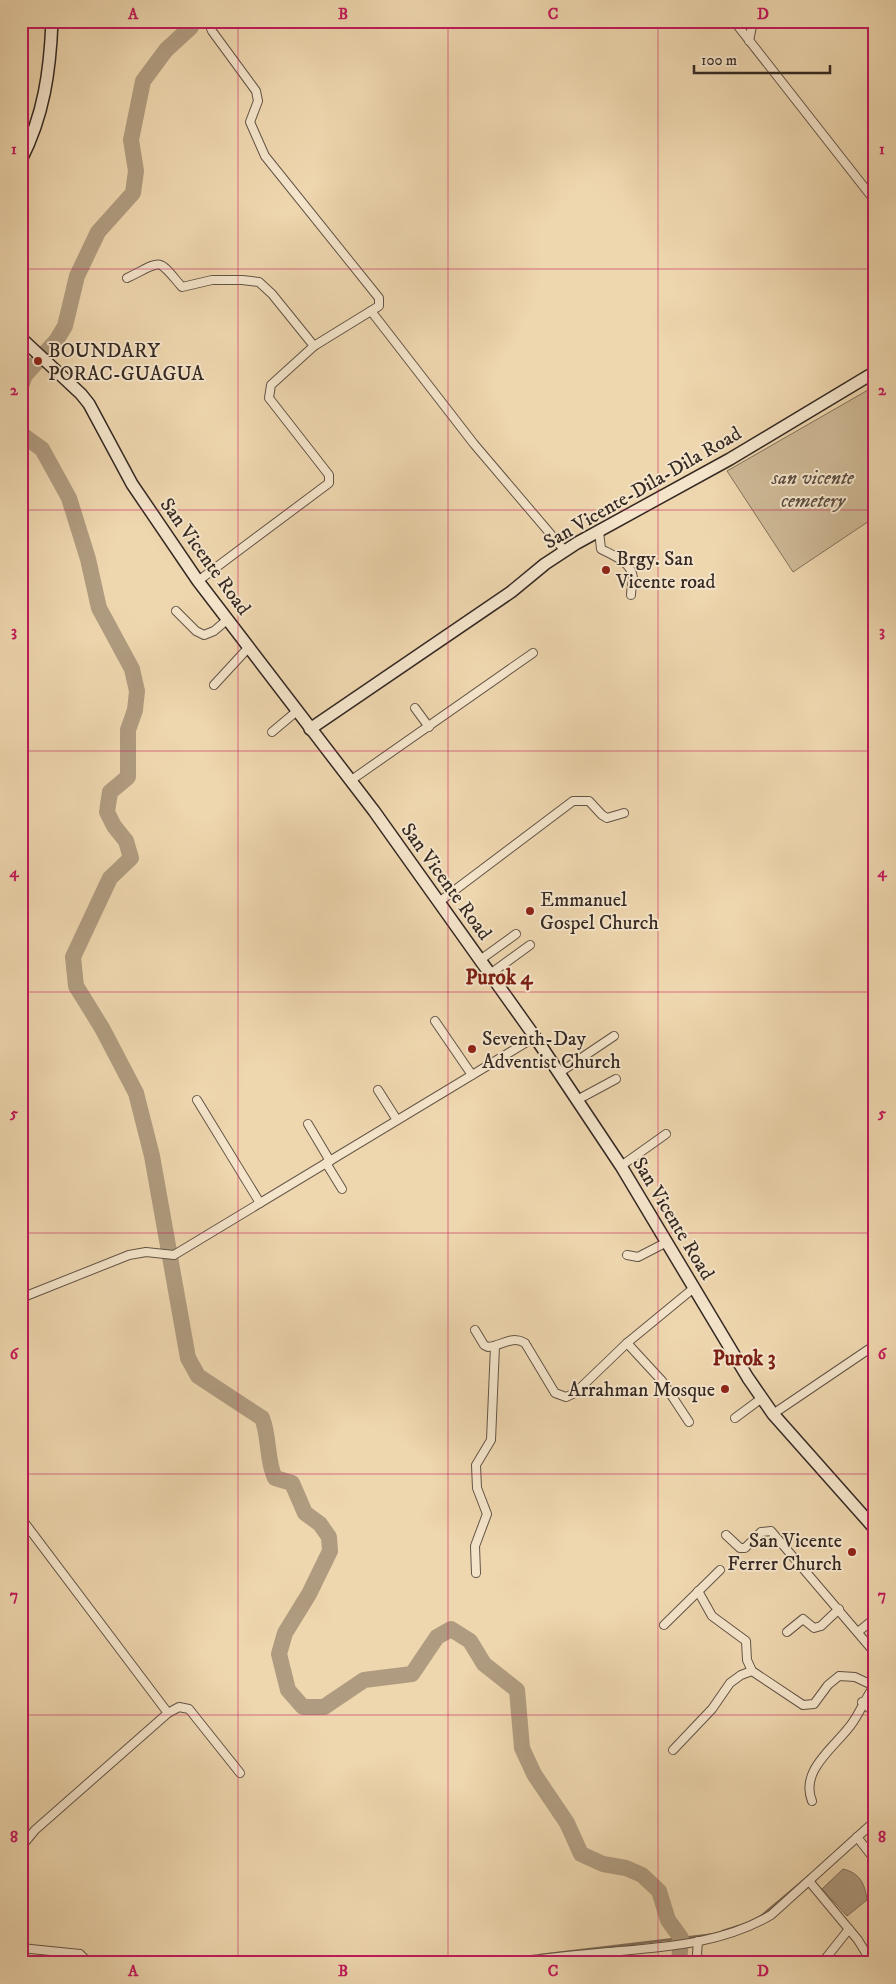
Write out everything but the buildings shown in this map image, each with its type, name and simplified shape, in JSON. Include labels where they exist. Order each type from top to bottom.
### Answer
[{"type":"street","points":[[21,160],[24,147],[39,120],[45,95],[49,71],[52,21]]},
{"type":"street","points":[[198,581],[329,483],[329,475],[269,398],[271,385],[314,346],[379,306],[379,298],[265,156],[250,122],[258,101],[256,91],[212,31],[208,21]]},
{"type":"street","points":[[734,21],[875,201]]},
{"type":"street","points":[[749,41],[752,21]]},
{"type":"street","points":[[127,278],[155,264],[161,264],[166,266],[182,287],[212,280],[252,280],[259,282],[272,294],[314,346]]},
{"type":"street","points":[[371,311],[474,444],[565,551]]},
{"type":"street","name":"San Vicente Road","points":[[22,339],[89,404],[132,484],[198,581],[350,781],[536,1037],[621,1166],[773,1414],[875,1529]]},
{"type":"street","name":"San Vicente-Dila-Dila Road","points":[[310,729],[511,592],[545,564],[565,551],[730,459],[875,372]]},
{"type":"street","points":[[600,531],[601,549],[619,558],[632,575],[631,595]]},
{"type":"street","points":[[176,611],[196,631],[204,635],[228,619]]},
{"type":"street","points":[[214,685],[249,647]]},
{"type":"street","points":[[350,781],[533,653]]},
{"type":"street","points":[[415,708],[429,727]]},
{"type":"street","points":[[272,732],[297,711]]},
{"type":"street","points":[[439,902],[573,802],[590,800],[602,815],[608,818],[624,813]]},
{"type":"street","points":[[480,960],[516,934]]},
{"type":"street","points":[[490,974],[530,945]]},
{"type":"street","points":[[435,1021],[472,1075]]},
{"type":"street","points":[[559,1073],[614,1036]]},
{"type":"street","points":[[21,1298],[115,1260],[146,1252],[174,1255],[536,1037]]},
{"type":"street","points":[[577,1100],[616,1079]]},
{"type":"street","points":[[378,1090],[397,1120]]},
{"type":"street","points":[[197,1100],[260,1203]]},
{"type":"street","points":[[308,1124],[342,1189]]},
{"type":"street","points":[[621,1166],[666,1134]]},
{"type":"street","points":[[627,1255],[638,1257],[668,1242]]},
{"type":"street","points":[[476,1330],[484,1345],[496,1346],[508,1340],[518,1340],[525,1343],[555,1393],[566,1397],[575,1393],[627,1342],[695,1287]]},
{"type":"street","points":[[627,1342],[662,1381],[689,1422]]},
{"type":"street","points":[[773,1414],[875,1345]]},
{"type":"street","points":[[476,1573],[475,1546],[487,1514],[477,1488],[476,1465],[491,1440],[496,1346]]},
{"type":"street","points":[[735,1418],[762,1398]]},
{"type":"street","points":[[21,1518],[168,1713]]},
{"type":"street","points":[[726,1535],[740,1548],[745,1548],[761,1532],[771,1531],[875,1653]]},
{"type":"street","points":[[664,1625],[720,1570]]},
{"type":"street","points":[[698,1591],[712,1616],[746,1640],[747,1660],[752,1671],[806,1706],[816,1703],[828,1685],[839,1676],[855,1677],[874,1685],[862,1702],[853,1722],[820,1761],[809,1788],[812,1800]]},
{"type":"street","points":[[787,1632],[803,1619],[814,1628],[819,1628],[839,1609]]},
{"type":"street","points":[[858,1632],[875,1618]]},
{"type":"street","points":[[673,1750],[712,1709],[730,1683],[741,1675],[752,1671]]},
{"type":"street","points":[[862,1702],[875,1713]]},
{"type":"street","points":[[21,1847],[35,1830],[168,1713],[179,1706],[189,1709],[240,1773]]},
{"type":"street","points":[[505,1963],[674,1945],[726,1936],[752,1926],[771,1915],[875,1821]]},
{"type":"street","points":[[857,1837],[875,1860]]},
{"type":"street","points":[[809,1881],[866,1951],[872,1963]]},
{"type":"street","points":[[822,1963],[849,1929]]},
{"type":"street","points":[[698,1941],[697,1954],[699,1963]]},
{"type":"street","points":[[21,1948],[80,1954],[86,1960]]},
{"type":"green space","name":"san vicente cemetery","points":[[875,386],[875,517],[793,572],[727,471]]},
{"type":"shaded area","points":[[843,1869],[858,1876],[865,1889],[867,1900],[847,1916],[822,1889]]},
{"type":"waterway","points":[[21,386],[25,375],[56,341],[65,326],[77,276],[98,232],[133,193],[136,171],[131,140],[143,81],[166,50],[191,27],[191,21]]},
{"type":"waterway","points":[[21,434],[42,449],[69,498],[88,559],[99,608],[132,669],[137,691],[135,710],[128,730],[128,777],[110,792],[107,812],[114,826],[126,841],[131,858],[110,878],[73,957],[76,986],[102,1028],[136,1093],[152,1156],[188,1358],[198,1376],[262,1418],[270,1463],[275,1478],[292,1483],[305,1513],[320,1524],[329,1537],[330,1551],[309,1594],[285,1633],[279,1654],[288,1690],[303,1707],[324,1707],[364,1680],[412,1674],[437,1637],[451,1629],[470,1641],[484,1664],[517,1690],[522,1748],[534,1774],[567,1823],[581,1854],[603,1864],[626,1868],[642,1875],[659,1891],[668,1920],[681,1938],[679,1963]]},
{"type":"waterway","points":[[760,1917],[810,1875]]},
{"type":"waterway","points":[[723,1931],[739,1926]]},
{"type":"waterway","points":[[540,1955],[716,1934]]},
{"type":"waterway","points":[[487,1963],[505,1961]]},
{"type":"place","name":"BOUNDARY PORAC-GUAGUA","points":[[38,361]]},
{"type":"place","name":"Brgy. San Vicente road","points":[[606,570]]},
{"type":"place","name":"Emmanuel Gospel Church","points":[[530,911]]},
{"type":"place","name":"Seventh-Day Adventist Church","points":[[472,1049]]},
{"type":"place","name":"Arrahman Mosque","points":[[725,1389]]},
{"type":"place","name":"San Vicente Ferrer Church","points":[[852,1552]]},
{"type":"district","name":"Purok 4","points":[[499,977]]},
{"type":"district","name":"Purok 3","points":[[744,1358]]}]
